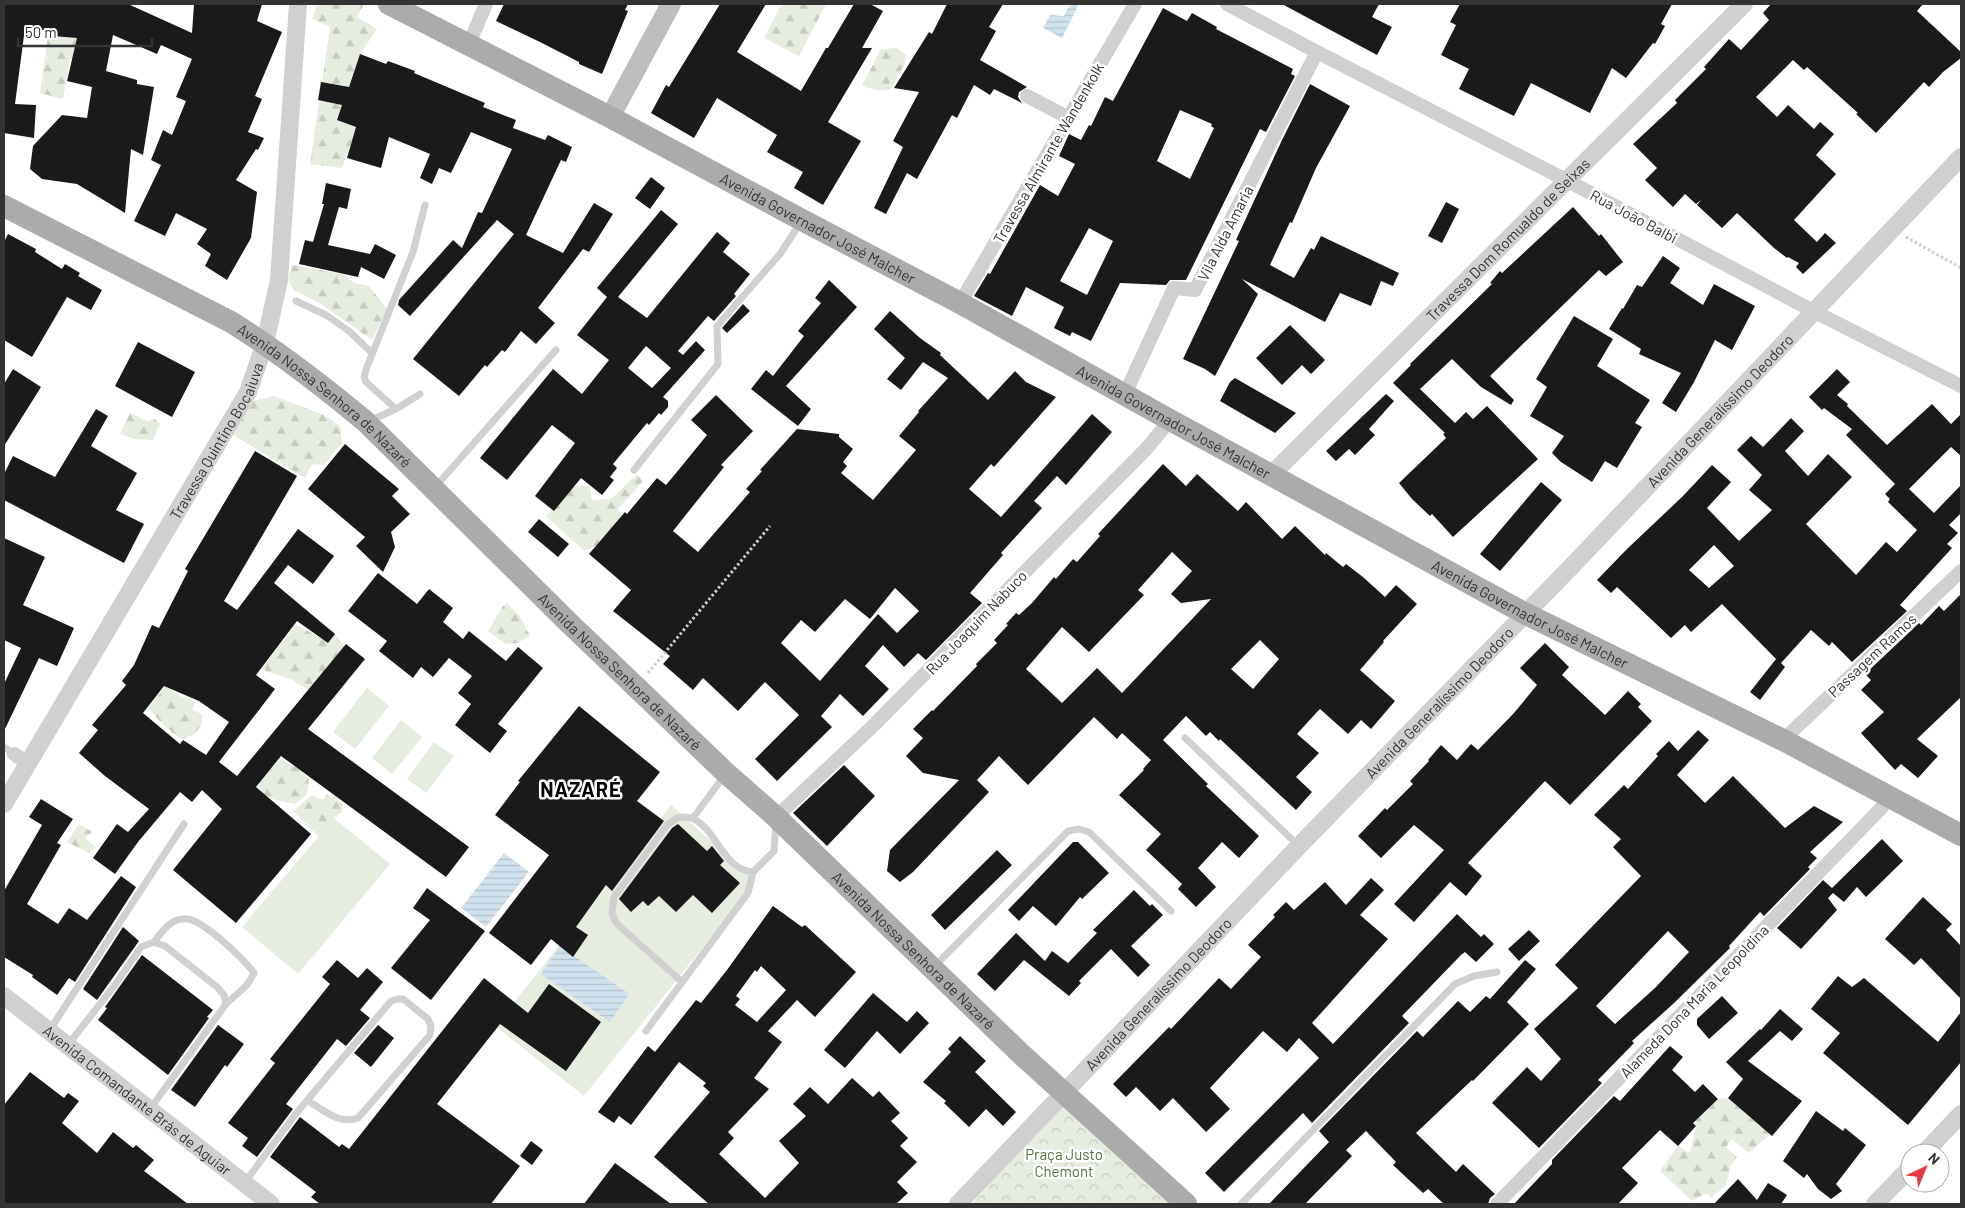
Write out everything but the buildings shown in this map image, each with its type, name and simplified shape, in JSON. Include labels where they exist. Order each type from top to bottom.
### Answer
[{"type":"main road","name":"Avenida Governador José Malcher","points":[[389,4],[610,117],[960,302],[1170,420],[1526,614],[1782,740],[1961,835]]},
{"type":"main road","points":[[610,117],[671,4]]},
{"type":"main road","name":"Avenida Nossa Senhora de Nazaré","points":[[4,206],[231,322],[265,343],[366,422],[726,773],[776,817],[933,969],[1186,1204]]},
{"type":"street","name":"Travessa Quintino Bocaiuva","points":[[4,804],[15,755],[248,392],[265,343],[279,280],[298,4]]},
{"type":"street","points":[[470,44],[486,4]]},
{"type":"street","name":"Travessa Almirante Wandenkolk","points":[[960,302],[1135,4]]},
{"type":"street","name":"Rua João Balbi","points":[[1227,4],[1815,312],[1961,386]]},
{"type":"street","name":"Travessa Dom Romualdo de Seixas","points":[[1271,475],[1744,4]]},
{"type":"street","name":"Vila Alda Amaria","points":[[1125,394],[1174,288],[1195,290],[1317,52]]},
{"type":"street","points":[[1027,96],[1068,118]]},
{"type":"street","name":"Avenida Generalíssimo Deodoro","points":[[958,1204],[1299,846],[1526,614],[1961,157]]},
{"type":"street","name":"Rua Joaquim Nabuco","points":[[776,817],[874,725],[1146,448],[1170,420]]},
{"type":"street","name":"Passagem Ramos","points":[[1782,740],[1961,571]]},
{"type":"street","name":"Alameda Dona Maria Leopoldina","points":[[1497,1204],[1891,798]]},
{"type":"street","name":"Avenida Comandante Brás de Aguiar","points":[[4,996],[270,1204]]},
{"type":"street","points":[[1933,1143],[1961,1114]]},
{"type":"street","points":[[1875,1204],[1900,1178]]},
{"type":"lane","points":[[396,409],[366,382],[364,377],[414,252],[425,205]]},
{"type":"lane","points":[[634,470],[718,364],[717,326],[780,254],[802,220]]},
{"type":"lane","points":[[296,301],[326,314],[349,331],[372,353]]},
{"type":"lane","points":[[433,489],[556,350]]},
{"type":"lane","points":[[366,422],[396,409],[420,394]]},
{"type":"lane","points":[[1185,738],[1299,846]]},
{"type":"lane","points":[[693,818],[726,773]]},
{"type":"lane","points":[[681,981],[616,923],[612,913],[614,897],[668,824],[679,817],[693,818],[704,826],[731,861],[743,872],[753,872]]},
{"type":"lane","points":[[646,1031],[681,981],[748,893],[753,872],[774,852],[776,817]]},
{"type":"lane","points":[[49,1032],[184,824]]},
{"type":"lane","points":[[933,969],[1068,831],[1078,829],[1089,832],[1171,911]]},
{"type":"lane","points":[[67,1046],[142,947],[154,942],[166,926],[188,919],[204,927],[246,961],[254,973],[247,985],[226,1004],[149,1110]]},
{"type":"lane","points":[[154,942],[165,946],[217,987],[224,995],[226,1004]]},
{"type":"lane","points":[[1240,1204],[1455,984],[1474,976],[1497,972]]},
{"type":"lane","points":[[244,1184],[298,1112],[391,1002],[403,999],[428,1019],[430,1035],[358,1118],[350,1121],[341,1121],[308,1101]]},
{"type":"path","points":[[1892,229],[1961,268]]},
{"type":"path","points":[[636,687],[770,526]]},
{"type":"green space","points":[[317,4],[364,4],[357,17],[377,29],[360,54],[337,119],[357,128],[342,168],[310,164],[330,27],[312,19]]},
{"type":"green space","points":[[782,4],[826,4],[799,56],[764,38]]},
{"type":"green space","points":[[75,15],[90,61],[70,59],[63,99],[40,93],[48,36],[74,38]]},
{"type":"green space","points":[[897,48],[906,55],[905,64],[890,90],[876,90],[862,86],[881,49]]},
{"type":"green space","points":[[292,265],[343,274],[354,283],[369,286],[387,309],[372,340],[321,304],[294,290],[288,281]]},
{"type":"green space","points":[[274,396],[324,415],[340,426],[342,443],[323,465],[312,464],[305,478],[233,435],[253,401]]},
{"type":"green space","points":[[130,413],[147,421],[155,419],[160,424],[153,440],[134,439],[120,434]]},
{"type":"green space","points":[[637,474],[643,481],[618,509],[622,516],[597,545],[584,551],[546,516],[574,486],[590,486],[592,500],[611,499]]},
{"type":"green space","points":[[507,603],[519,615],[530,636],[517,643],[506,644],[488,631],[503,606]]},
{"type":"green space","points":[[296,625],[323,639],[332,630],[344,647],[309,690],[290,679],[266,671],[263,667]]},
{"type":"green space","points":[[166,686],[180,696],[195,702],[192,710],[202,714],[202,724],[198,730],[183,740],[164,725],[148,707]]},
{"type":"green space","points":[[367,688],[389,706],[355,749],[333,732]]},
{"type":"green space","points":[[401,720],[422,737],[392,774],[372,758]]},
{"type":"green space","points":[[434,742],[454,756],[426,793],[407,779]]},
{"type":"green space","points":[[280,759],[299,769],[309,780],[307,795],[295,804],[275,800],[261,793],[259,782]]},
{"type":"green space","points":[[327,794],[337,797],[343,805],[342,812],[334,818],[319,837],[293,811],[312,795],[323,800]]},
{"type":"green space","points":[[671,805],[756,881],[584,1096],[495,1026]]},
{"type":"green space","points":[[334,818],[390,864],[298,974],[242,927]]},
{"type":"green space","points":[[79,824],[92,832],[85,838],[96,847],[89,853],[67,842]]},
{"type":"green space","points":[[1728,1098],[1759,1125],[1768,1129],[1768,1136],[1749,1153],[1732,1139],[1726,1147],[1737,1157],[1731,1165],[1726,1185],[1711,1198],[1708,1194],[1692,1201],[1660,1171],[1678,1146],[1690,1153],[1696,1126],[1690,1114],[1705,1111],[1718,1099]]},
{"type":"green space","name":"Praça Justo Chemont","points":[[1061,1104],[1174,1204],[972,1204]]},
{"type":"water","points":[[1070,4],[1079,4],[1062,38],[1043,28],[1050,15],[1064,16]]},
{"type":"water","points":[[504,853],[529,872],[486,927],[461,908]]},
{"type":"water","points":[[560,946],[629,994],[610,1022],[541,974]]},
{"type":"district","name":"NAZARÉ","points":[[581,789]]}]
